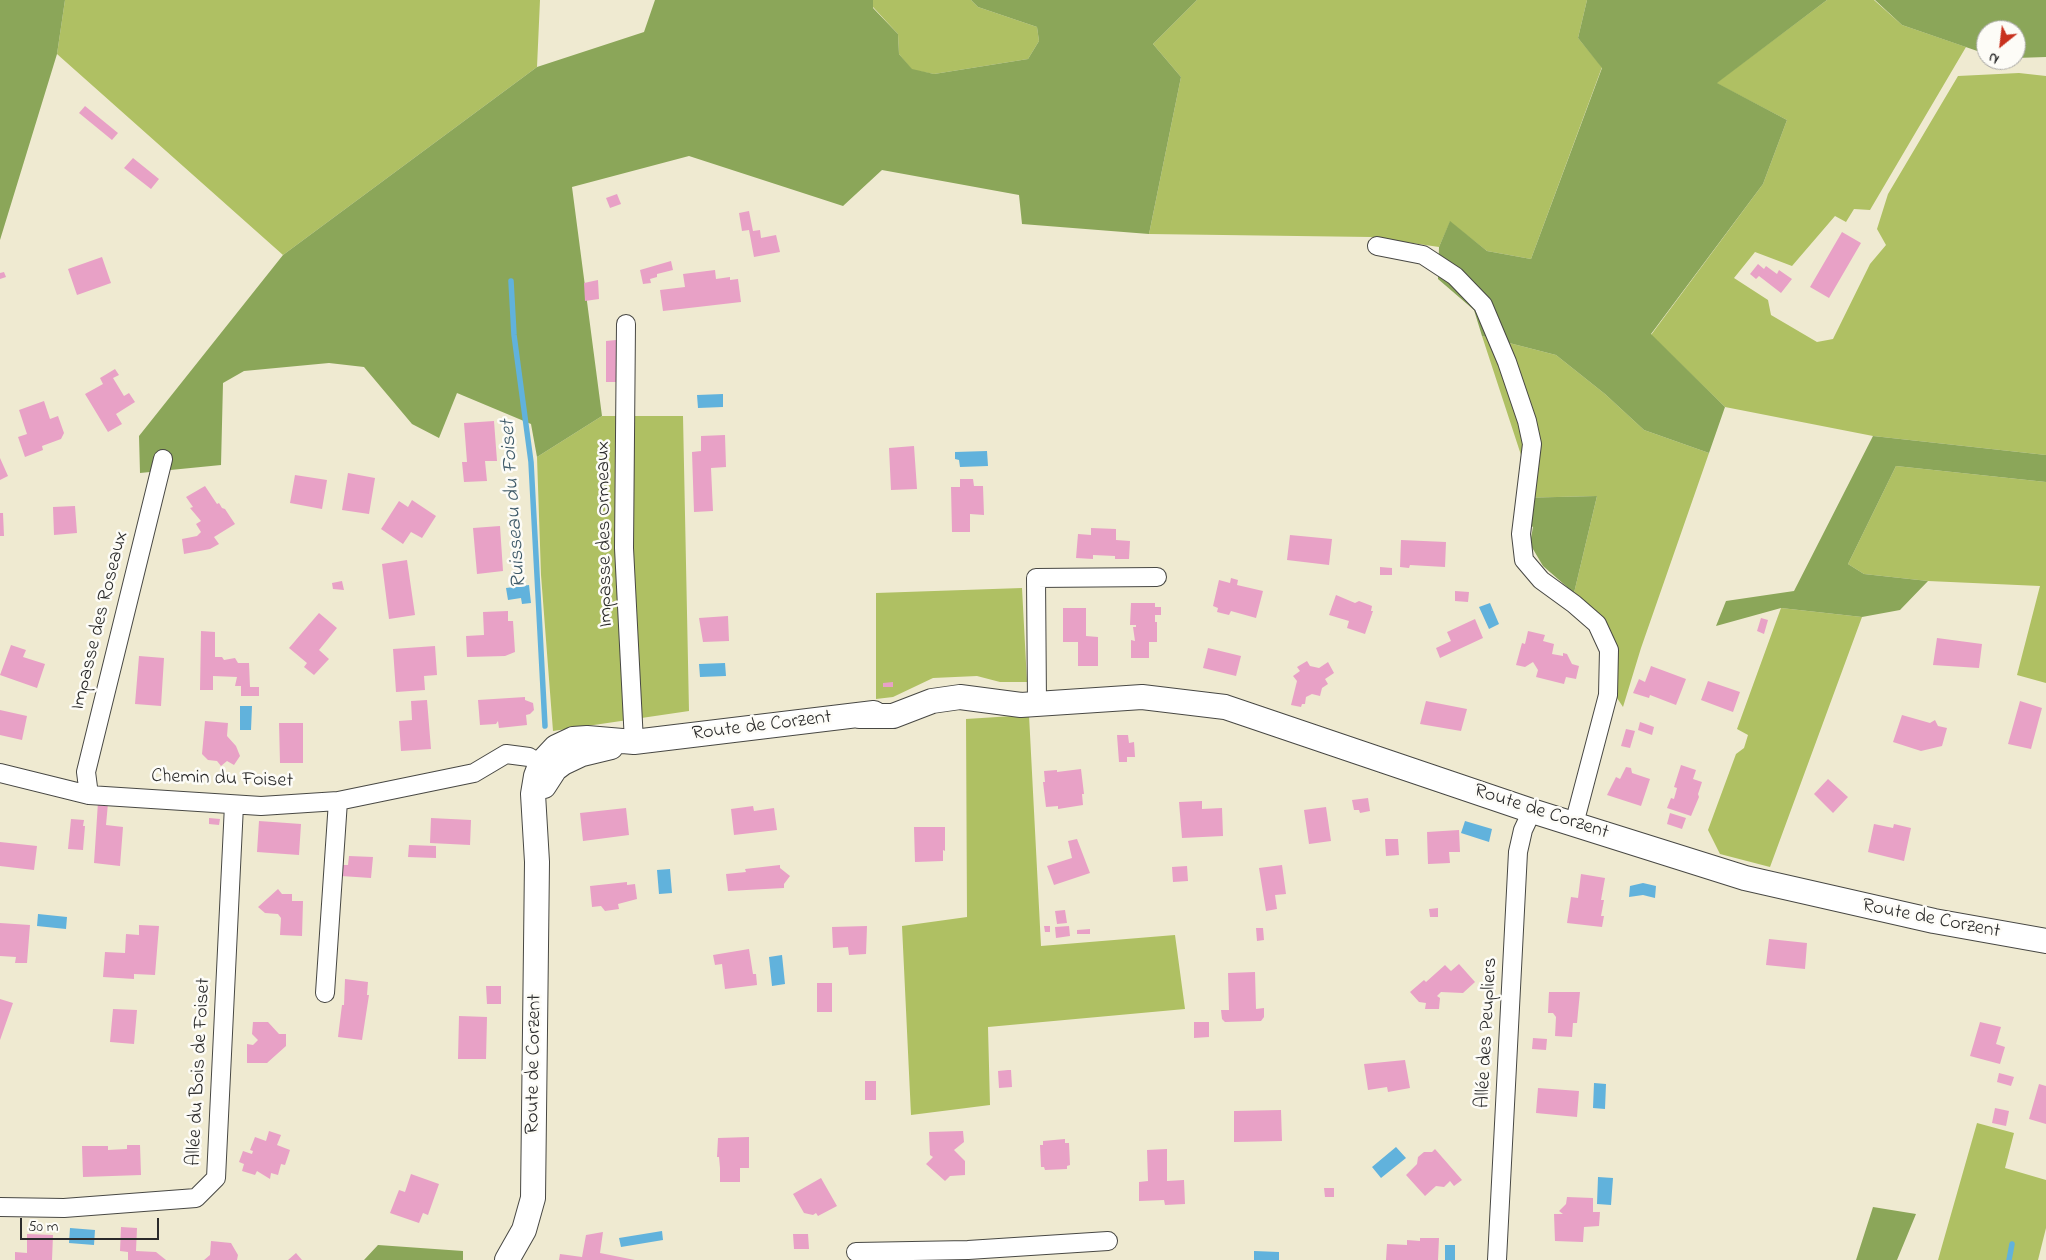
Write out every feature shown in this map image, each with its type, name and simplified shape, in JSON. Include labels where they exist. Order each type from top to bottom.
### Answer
[{"type":"street","points":[[1377,246],[1423,255],[1455,276],[1483,305],[1507,362],[1527,421],[1532,444],[1521,534],[1524,560],[1541,580],[1574,604],[1597,624],[1609,650],[1608,695],[1574,824]]},
{"type":"street","name":"Impasse des Ormeaux","points":[[626,324],[624,548],[634,742]]},
{"type":"street","name":"Impasse des Roseaux","points":[[89,795],[86,772],[163,459]]},
{"type":"street","points":[[1037,703],[1036,578],[1157,577]]},
{"type":"street","name":"Route de Corzent","points":[[507,1260],[524,1230],[533,1198],[537,862],[533,794],[536,776],[546,768],[556,746],[573,739],[587,738],[634,742],[860,716],[893,716],[932,701],[960,696],[1015,704],[1142,697],[1225,707],[1532,811],[1765,884],[1953,926],[2046,941]]},
{"type":"street","name":"Chemin du Foiset","points":[[0,772],[89,795],[262,806],[338,801],[474,773],[506,754],[523,756],[546,768]]},
{"type":"street","points":[[325,993],[338,801]]},
{"type":"street","name":"Allée du Bois de Foiset","points":[[0,1206],[64,1208],[196,1198],[216,1178],[234,805]]},
{"type":"street","name":"Allée des Peupliers","points":[[1497,1260],[1518,852],[1523,830],[1532,811]]},
{"type":"street","points":[[856,1252],[968,1255],[1108,1241]]},
{"type":"green space","points":[[0,0],[65,0],[57,54],[0,240]]},
{"type":"green space","points":[[65,0],[540,0],[537,67],[283,255],[57,54]]},
{"type":"green space","points":[[655,0],[873,0],[873,8],[898,34],[899,54],[912,69],[934,74],[1028,59],[1039,41],[1037,27],[978,7],[971,0],[1197,0],[1153,44],[1181,77],[1149,234],[1022,224],[1019,195],[882,170],[843,206],[689,156],[572,187],[602,416],[537,457],[531,424],[457,393],[439,438],[412,424],[364,367],[329,363],[244,371],[223,383],[221,465],[140,473],[139,436],[283,255],[537,67],[644,32]]},
{"type":"green space","points":[[873,0],[971,0],[978,7],[1037,27],[1039,41],[1028,59],[934,74],[912,70],[899,54],[898,34],[873,7]]},
{"type":"green space","points":[[1197,0],[1587,0],[1578,38],[1602,67],[1531,259],[1487,251],[1450,222],[1439,247],[1371,237],[1149,234],[1181,77],[1153,44]]},
{"type":"green space","points":[[1587,0],[1827,0],[1717,83],[1787,120],[1763,184],[1651,334],[1725,407],[1709,453],[1644,430],[1605,394],[1556,355],[1482,336],[1474,310],[1438,279],[1439,247],[1450,221],[1487,251],[1531,259],[1602,68],[1578,38]]},
{"type":"green space","points":[[1827,0],[1874,0],[1902,25],[1966,47],[1870,210],[1854,209],[1846,222],[1835,216],[1792,266],[1755,252],[1734,278],[1768,300],[1771,315],[1817,342],[1833,339],[1870,264],[1886,245],[1877,229],[1888,194],[1958,76],[2019,73],[2046,76],[2046,455],[1873,436],[1725,407],[1651,335],[1763,184],[1787,120],[1716,83]]},
{"type":"green space","points":[[1875,0],[2046,0],[2046,57],[2026,58],[2026,20],[1976,20],[1976,51],[1902,25]]},
{"type":"green space","points":[[1482,336],[1556,355],[1605,394],[1644,430],[1709,453],[1641,648],[1623,707],[1613,692],[1595,611],[1574,593],[1597,496],[1517,498],[1521,455]]},
{"type":"green space","points":[[602,416],[683,416],[689,711],[553,731],[541,575],[537,457]]},
{"type":"green space","points":[[1873,436],[2046,455],[2046,482],[1896,466],[1848,564],[1864,574],[1928,581],[1900,610],[1862,617],[1781,608],[1716,626],[1726,601],[1794,591]]},
{"type":"green space","points":[[1896,466],[2046,482],[2046,683],[2017,675],[2040,586],[1928,581],[1864,574],[1848,564]]},
{"type":"green space","points":[[1597,496],[1574,593],[1543,566],[1530,544],[1533,527],[1516,517],[1517,498]]},
{"type":"green space","points":[[1022,588],[1027,682],[1000,682],[977,676],[933,678],[893,697],[876,699],[876,593]]},
{"type":"green space","points":[[1781,608],[1862,617],[1770,867],[1720,854],[1708,830],[1736,754],[1744,748],[1748,735],[1737,729]]},
{"type":"green space","points":[[1029,715],[1041,946],[1175,935],[1185,1009],[988,1027],[990,1105],[911,1115],[902,926],[967,917],[966,719]]},
{"type":"green space","points":[[1977,1123],[2014,1133],[2005,1168],[2046,1180],[2046,1228],[2038,1260],[1938,1260]]},
{"type":"green space","points":[[1873,1207],[1916,1214],[1897,1260],[1856,1260]]},
{"type":"green space","points":[[378,1245],[463,1251],[463,1260],[364,1260]]},
{"type":"water","points":[[723,394],[723,407],[698,408],[697,395]]},
{"type":"water","points":[[987,451],[988,466],[960,467],[959,460],[955,459],[955,452]]},
{"type":"water","points":[[529,585],[531,603],[522,604],[521,598],[508,600],[506,588]]},
{"type":"water","points":[[1490,603],[1499,624],[1489,629],[1479,607]]},
{"type":"water","points":[[725,663],[726,676],[700,677],[699,664]]},
{"type":"water","points":[[240,706],[252,706],[251,730],[240,730]]},
{"type":"water","points":[[1465,821],[1492,829],[1489,842],[1461,833]]},
{"type":"water","points":[[670,869],[672,893],[659,894],[657,870]]},
{"type":"water","points":[[1643,883],[1656,886],[1655,898],[1643,895],[1629,897],[1630,886]]},
{"type":"water","points":[[38,914],[67,917],[66,929],[37,926]]},
{"type":"water","points":[[782,955],[785,984],[772,986],[769,957]]},
{"type":"water","points":[[1594,1083],[1606,1084],[1605,1109],[1593,1108]]},
{"type":"water","points":[[1396,1147],[1406,1158],[1381,1178],[1372,1167]]},
{"type":"water","points":[[1598,1177],[1613,1178],[1611,1205],[1597,1204]]},
{"type":"water","points":[[70,1228],[95,1230],[94,1245],[69,1243]]},
{"type":"water","points":[[662,1231],[663,1240],[621,1247],[619,1238]]},
{"type":"water","points":[[1445,1245],[1455,1245],[1455,1260],[1445,1260]]},
{"type":"water","points":[[1254,1251],[1279,1252],[1279,1260],[1254,1260]]},
{"type":"building","points":[[85,106],[118,133],[112,140],[79,113]]},
{"type":"building","points":[[133,158],[159,179],[151,189],[124,168]]},
{"type":"building","points":[[617,194],[621,204],[610,208],[606,198]]},
{"type":"building","points":[[749,211],[753,231],[760,230],[761,238],[776,235],[780,252],[754,257],[749,230],[742,231],[739,213]]},
{"type":"building","points":[[1842,232],[1861,243],[1829,298],[1810,287]]},
{"type":"building","points":[[102,257],[111,283],[77,295],[68,269]]},
{"type":"building","points":[[671,261],[673,270],[657,274],[657,277],[650,279],[651,283],[643,284],[640,270]]},
{"type":"building","points":[[1758,264],[1764,269],[1766,266],[1777,274],[1779,270],[1792,279],[1781,293],[1759,276],[1756,279],[1750,274]]},
{"type":"building","points":[[715,270],[716,279],[730,277],[730,280],[738,279],[741,302],[663,311],[660,290],[685,287],[683,274]]},
{"type":"building","points":[[4,272],[6,277],[0,279],[0,273]]},
{"type":"building","points":[[598,280],[599,299],[585,301],[584,283]]},
{"type":"building","points":[[616,340],[616,382],[606,382],[606,341]]},
{"type":"building","points":[[115,369],[119,375],[113,378],[124,396],[129,393],[135,402],[116,414],[122,424],[108,432],[85,394],[103,384],[100,378]]},
{"type":"building","points":[[44,401],[50,419],[58,416],[64,433],[61,439],[42,446],[43,450],[25,457],[18,437],[27,434],[19,410]]},
{"type":"building","points":[[494,421],[497,461],[485,461],[487,481],[464,482],[462,462],[467,462],[464,423]]},
{"type":"building","points":[[725,435],[726,467],[711,468],[713,511],[694,512],[692,452],[701,451],[701,436]]},
{"type":"building","points":[[914,446],[917,489],[891,490],[889,448]]},
{"type":"building","points":[[0,458],[8,476],[0,480]]},
{"type":"building","points":[[348,473],[375,478],[369,514],[342,510]]},
{"type":"building","points":[[295,475],[327,480],[322,509],[290,503]]},
{"type":"building","points":[[960,479],[973,479],[974,486],[983,486],[984,515],[970,514],[970,532],[952,532],[951,487],[960,487]]},
{"type":"building","points":[[205,486],[217,504],[219,503],[225,509],[235,524],[214,537],[219,544],[210,549],[184,554],[182,539],[197,536],[201,532],[196,524],[201,521],[190,508],[193,507],[186,497]]},
{"type":"building","points":[[412,500],[436,516],[422,538],[411,532],[403,544],[381,529],[399,501],[408,507]]},
{"type":"building","points":[[75,506],[77,533],[54,535],[53,507]]},
{"type":"building","points":[[0,513],[3,513],[4,536],[0,536]]},
{"type":"building","points":[[500,526],[503,571],[477,574],[473,528]]},
{"type":"building","points":[[1091,528],[1116,529],[1116,540],[1130,541],[1129,559],[1115,559],[1115,556],[1093,555],[1093,559],[1076,558],[1078,534],[1091,535]]},
{"type":"building","points":[[1290,535],[1332,539],[1329,565],[1287,560]]},
{"type":"building","points":[[1401,540],[1446,542],[1445,567],[1410,565],[1409,568],[1400,567]]},
{"type":"building","points":[[407,560],[415,615],[389,619],[382,564]]},
{"type":"building","points":[[1380,567],[1392,568],[1392,575],[1380,575]]},
{"type":"building","points":[[1231,578],[1238,580],[1237,585],[1263,591],[1256,618],[1231,611],[1229,615],[1217,612],[1218,608],[1213,606],[1219,580],[1230,583]]},
{"type":"building","points":[[342,581],[344,590],[333,589],[332,583]]},
{"type":"building","points":[[1455,591],[1469,592],[1468,602],[1455,601]]},
{"type":"building","points":[[1336,595],[1355,603],[1359,601],[1372,606],[1371,611],[1373,611],[1365,634],[1347,628],[1349,621],[1329,615]]},
{"type":"building","points":[[1131,603],[1155,603],[1155,607],[1161,607],[1161,615],[1155,615],[1157,642],[1149,642],[1149,658],[1131,658],[1131,640],[1135,641],[1133,627],[1136,627],[1136,625],[1130,625]]},
{"type":"building","points":[[1063,608],[1086,608],[1086,636],[1098,637],[1098,666],[1078,666],[1078,642],[1063,642]]},
{"type":"building","points":[[508,611],[508,621],[513,621],[515,652],[505,656],[467,657],[466,636],[484,635],[483,612]]},
{"type":"building","points":[[319,613],[337,628],[319,650],[329,659],[314,675],[304,667],[307,663],[289,648]]},
{"type":"building","points":[[728,616],[729,641],[703,642],[699,618]]},
{"type":"building","points":[[1761,618],[1768,620],[1764,634],[1757,631]]},
{"type":"building","points":[[1475,619],[1483,638],[1440,658],[1436,648],[1451,641],[1447,632]]},
{"type":"building","points":[[201,631],[215,632],[215,657],[222,657],[224,660],[235,658],[238,663],[249,663],[250,687],[259,687],[259,696],[241,696],[241,686],[235,686],[237,677],[213,676],[213,690],[200,690]]},
{"type":"building","points":[[1528,631],[1545,635],[1543,641],[1554,644],[1552,654],[1563,656],[1563,653],[1567,654],[1572,664],[1579,666],[1576,679],[1566,677],[1564,684],[1536,677],[1538,670],[1533,662],[1525,667],[1516,665],[1522,643],[1525,644]]},
{"type":"building","points":[[1937,638],[1982,644],[1979,668],[1933,665]]},
{"type":"building","points":[[11,645],[26,650],[23,657],[45,664],[37,688],[0,675]]},
{"type":"building","points":[[435,646],[437,675],[424,676],[425,690],[396,692],[393,649]]},
{"type":"building","points":[[1208,648],[1241,656],[1236,676],[1203,668]]},
{"type":"building","points":[[139,656],[164,658],[161,706],[135,704]]},
{"type":"building","points":[[1307,661],[1310,666],[1319,668],[1328,662],[1334,673],[1325,679],[1328,684],[1322,688],[1320,696],[1312,694],[1306,697],[1305,704],[1302,704],[1301,707],[1291,705],[1297,681],[1293,676],[1300,671],[1297,667]]},
{"type":"building","points":[[1651,666],[1686,679],[1676,705],[1650,695],[1649,698],[1633,693],[1639,679],[1645,682]]},
{"type":"building","points":[[1708,681],[1740,692],[1733,712],[1701,700]]},
{"type":"building","points":[[893,682],[893,687],[883,687],[883,683]]},
{"type":"building","points":[[525,697],[525,700],[533,703],[534,710],[526,715],[527,725],[499,728],[498,721],[496,724],[480,725],[478,700]]},
{"type":"building","points":[[427,700],[431,749],[401,751],[399,721],[412,720],[411,701]]},
{"type":"building","points":[[1426,701],[1467,709],[1461,731],[1420,724]]},
{"type":"building","points":[[2020,701],[2042,708],[2031,749],[2008,744]]},
{"type":"building","points":[[0,710],[27,716],[22,740],[0,735]]},
{"type":"building","points":[[1902,715],[1930,723],[1935,720],[1938,726],[1947,728],[1942,746],[1921,751],[1893,742]]},
{"type":"building","points":[[205,721],[228,723],[227,736],[236,746],[240,756],[234,765],[227,761],[221,766],[217,761],[208,760],[202,754]]},
{"type":"building","points":[[1640,722],[1654,727],[1652,735],[1638,730]]},
{"type":"building","points":[[279,723],[303,723],[303,763],[280,763]]},
{"type":"building","points":[[1626,729],[1635,731],[1630,748],[1621,746]]},
{"type":"building","points":[[1117,735],[1128,735],[1129,743],[1134,742],[1135,757],[1127,757],[1127,762],[1119,762]]},
{"type":"building","points":[[1681,765],[1696,770],[1693,779],[1702,782],[1698,794],[1699,797],[1691,816],[1667,808],[1671,798],[1674,799],[1677,788],[1674,787]]},
{"type":"building","points":[[1626,767],[1631,768],[1632,773],[1650,779],[1641,806],[1607,795],[1616,777],[1620,779]]},
{"type":"building","points":[[1081,769],[1084,794],[1082,794],[1083,805],[1058,809],[1058,806],[1046,807],[1043,782],[1045,782],[1044,771],[1057,770],[1057,772]]},
{"type":"building","points":[[1828,779],[1848,797],[1833,813],[1814,794]]},
{"type":"building","points":[[1368,798],[1370,811],[1360,813],[1359,810],[1354,810],[1352,800]]},
{"type":"building","points":[[1202,801],[1202,809],[1222,808],[1223,836],[1182,838],[1179,802]]},
{"type":"building","points":[[98,802],[108,803],[106,825],[123,827],[120,866],[94,863]]},
{"type":"building","points":[[753,806],[754,811],[774,808],[777,830],[734,835],[731,809]]},
{"type":"building","points":[[1326,807],[1331,841],[1309,844],[1304,810]]},
{"type":"building","points":[[626,808],[629,835],[583,841],[580,813]]},
{"type":"building","points":[[1670,813],[1686,818],[1682,829],[1667,824]]},
{"type":"building","points":[[209,818],[220,819],[219,825],[209,824]]},
{"type":"building","points":[[431,818],[471,820],[470,845],[430,843]]},
{"type":"building","points":[[71,819],[84,820],[83,850],[68,849]]},
{"type":"building","points":[[259,821],[301,824],[299,855],[257,852]]},
{"type":"building","points":[[1874,824],[1893,828],[1894,824],[1911,828],[1904,861],[1868,852]]},
{"type":"building","points":[[914,827],[945,827],[943,861],[915,862]]},
{"type":"building","points":[[1459,830],[1460,852],[1449,852],[1450,863],[1428,864],[1427,832]]},
{"type":"building","points":[[1077,839],[1090,873],[1054,885],[1047,866],[1072,858],[1068,841]]},
{"type":"building","points":[[1385,839],[1398,839],[1399,855],[1386,856]]},
{"type":"building","points":[[0,842],[37,846],[34,870],[0,866]]},
{"type":"building","points":[[409,845],[436,846],[436,858],[408,857]]},
{"type":"building","points":[[349,856],[373,857],[371,878],[341,876],[342,865],[348,865]]},
{"type":"building","points":[[780,865],[780,868],[790,876],[784,884],[784,888],[728,891],[726,874],[746,872],[745,869]]},
{"type":"building","points":[[1282,865],[1286,894],[1275,895],[1277,909],[1266,911],[1259,868]]},
{"type":"building","points":[[1187,866],[1188,881],[1173,882],[1172,867]]},
{"type":"building","points":[[1581,874],[1605,878],[1601,900],[1604,900],[1601,916],[1604,916],[1602,927],[1567,923],[1571,897],[1578,898]]},
{"type":"building","points":[[627,882],[627,885],[635,884],[637,899],[618,904],[619,909],[605,911],[601,906],[592,907],[590,886]]},
{"type":"building","points":[[278,889],[282,894],[292,894],[292,901],[303,901],[302,936],[280,935],[281,918],[278,914],[265,913],[258,907]]},
{"type":"building","points":[[1438,908],[1438,917],[1430,917],[1429,909]]},
{"type":"building","points":[[1065,910],[1067,923],[1057,924],[1055,911]]},
{"type":"building","points":[[0,923],[30,925],[27,963],[15,963],[16,957],[0,956]]},
{"type":"building","points":[[139,925],[159,926],[155,975],[134,974],[134,979],[103,977],[105,952],[125,953],[126,934],[139,935]]},
{"type":"building","points":[[867,926],[866,954],[849,955],[848,947],[833,948],[832,927]]},
{"type":"building","points":[[1044,926],[1050,926],[1050,932],[1045,932]]},
{"type":"building","points":[[1069,926],[1070,936],[1056,938],[1055,927]]},
{"type":"building","points":[[1256,928],[1263,928],[1264,940],[1257,941]]},
{"type":"building","points":[[1090,929],[1090,934],[1077,934],[1077,930]]},
{"type":"building","points":[[1769,939],[1807,943],[1805,969],[1766,965]]},
{"type":"building","points":[[749,949],[753,974],[756,974],[757,985],[725,989],[722,964],[715,965],[713,955]]},
{"type":"building","points":[[1459,964],[1475,982],[1463,993],[1441,992],[1437,996],[1440,998],[1439,1009],[1425,1009],[1426,1003],[1419,1002],[1410,992],[1424,980],[1426,982],[1445,965],[1451,971]]},
{"type":"building","points":[[1255,972],[1256,1009],[1264,1008],[1264,1017],[1261,1021],[1225,1022],[1222,1019],[1221,1010],[1229,1010],[1228,973]]},
{"type":"building","points":[[345,979],[368,982],[367,995],[369,995],[362,1040],[338,1037],[342,1005],[344,1005]]},
{"type":"building","points":[[817,983],[832,983],[832,1012],[817,1012]]},
{"type":"building","points":[[486,986],[501,986],[501,1004],[487,1004]]},
{"type":"building","points":[[1549,992],[1580,992],[1577,1023],[1573,1023],[1572,1037],[1555,1036],[1556,1017],[1553,1013],[1548,1013]]},
{"type":"building","points":[[0,999],[13,1003],[0,1040]]},
{"type":"building","points":[[113,1009],[137,1010],[134,1044],[110,1042]]},
{"type":"building","points":[[459,1016],[487,1017],[486,1059],[458,1059]]},
{"type":"building","points":[[253,1022],[268,1022],[279,1034],[286,1034],[286,1046],[267,1063],[247,1063],[247,1044],[253,1045],[258,1040],[252,1034]]},
{"type":"building","points":[[1194,1022],[1209,1022],[1209,1037],[1194,1038]]},
{"type":"building","points":[[1980,1022],[2001,1027],[1996,1044],[2005,1047],[2000,1064],[1970,1056]]},
{"type":"building","points":[[1533,1038],[1547,1039],[1546,1050],[1532,1049]]},
{"type":"building","points":[[1405,1060],[1410,1088],[1388,1092],[1387,1087],[1368,1090],[1364,1064]]},
{"type":"building","points":[[1011,1070],[1012,1087],[999,1088],[998,1071]]},
{"type":"building","points":[[1999,1073],[2014,1077],[2011,1086],[1997,1082]]},
{"type":"building","points":[[865,1081],[876,1081],[876,1100],[865,1100]]},
{"type":"building","points":[[2039,1084],[2046,1086],[2046,1124],[2029,1119]]},
{"type":"building","points":[[1538,1088],[1579,1091],[1577,1117],[1536,1113]]},
{"type":"building","points":[[1995,1108],[2009,1111],[2006,1126],[1992,1123]]},
{"type":"building","points":[[1281,1110],[1282,1141],[1234,1142],[1234,1111]]},
{"type":"building","points":[[269,1131],[281,1135],[277,1145],[290,1150],[285,1165],[281,1164],[278,1175],[271,1173],[270,1179],[257,1171],[255,1175],[242,1171],[244,1164],[239,1162],[243,1151],[252,1154],[253,1151],[250,1150],[255,1137],[266,1141]]},
{"type":"building","points":[[963,1131],[964,1142],[954,1150],[965,1161],[965,1175],[950,1176],[945,1181],[926,1164],[933,1157],[930,1155],[929,1132]]},
{"type":"building","points":[[749,1137],[749,1168],[740,1168],[740,1182],[720,1182],[719,1157],[717,1157],[718,1138]]},
{"type":"building","points":[[1065,1139],[1065,1143],[1069,1143],[1070,1165],[1067,1166],[1067,1169],[1045,1170],[1044,1167],[1041,1167],[1040,1145],[1043,1145],[1043,1141]]},
{"type":"building","points":[[127,1145],[140,1145],[141,1175],[83,1177],[82,1146],[108,1146],[108,1150],[127,1149]]},
{"type":"building","points":[[1167,1149],[1167,1181],[1184,1180],[1185,1204],[1165,1205],[1164,1200],[1139,1201],[1139,1182],[1148,1181],[1147,1150]]},
{"type":"building","points":[[1435,1149],[1462,1180],[1454,1186],[1450,1181],[1444,1187],[1436,1186],[1425,1196],[1406,1175],[1417,1164],[1418,1157],[1424,1152],[1432,1152]]},
{"type":"building","points":[[411,1174],[439,1184],[428,1215],[423,1213],[419,1223],[390,1213],[399,1190],[405,1192]]},
{"type":"building","points":[[821,1178],[837,1206],[818,1216],[816,1213],[813,1215],[804,1213],[793,1194]]},
{"type":"building","points":[[1324,1188],[1334,1188],[1334,1197],[1325,1197]]},
{"type":"building","points":[[1567,1197],[1593,1198],[1593,1212],[1600,1212],[1599,1226],[1584,1227],[1583,1242],[1555,1241],[1554,1214],[1563,1214],[1559,1211],[1566,1204]]},
{"type":"building","points":[[121,1227],[137,1228],[136,1251],[156,1252],[166,1260],[128,1260],[128,1252],[120,1251]]},
{"type":"building","points":[[603,1232],[600,1253],[635,1260],[559,1260],[560,1254],[582,1257],[586,1235]]},
{"type":"building","points":[[27,1234],[53,1235],[52,1260],[15,1260],[15,1252],[27,1253]]},
{"type":"building","points":[[793,1234],[808,1234],[809,1249],[794,1249]]},
{"type":"building","points":[[1420,1238],[1439,1238],[1438,1260],[1386,1260],[1387,1244],[1407,1245],[1407,1240],[1420,1241]]},
{"type":"building","points":[[211,1241],[231,1243],[238,1255],[237,1260],[204,1260],[210,1255]]},
{"type":"building","points":[[296,1253],[302,1260],[288,1260]]},
{"type":"waterway","name":"Ruisseau du Foiset","points":[[511,281],[514,335],[531,462],[545,726]]},
{"type":"waterway","points":[[2009,1260],[2012,1244]]}]
